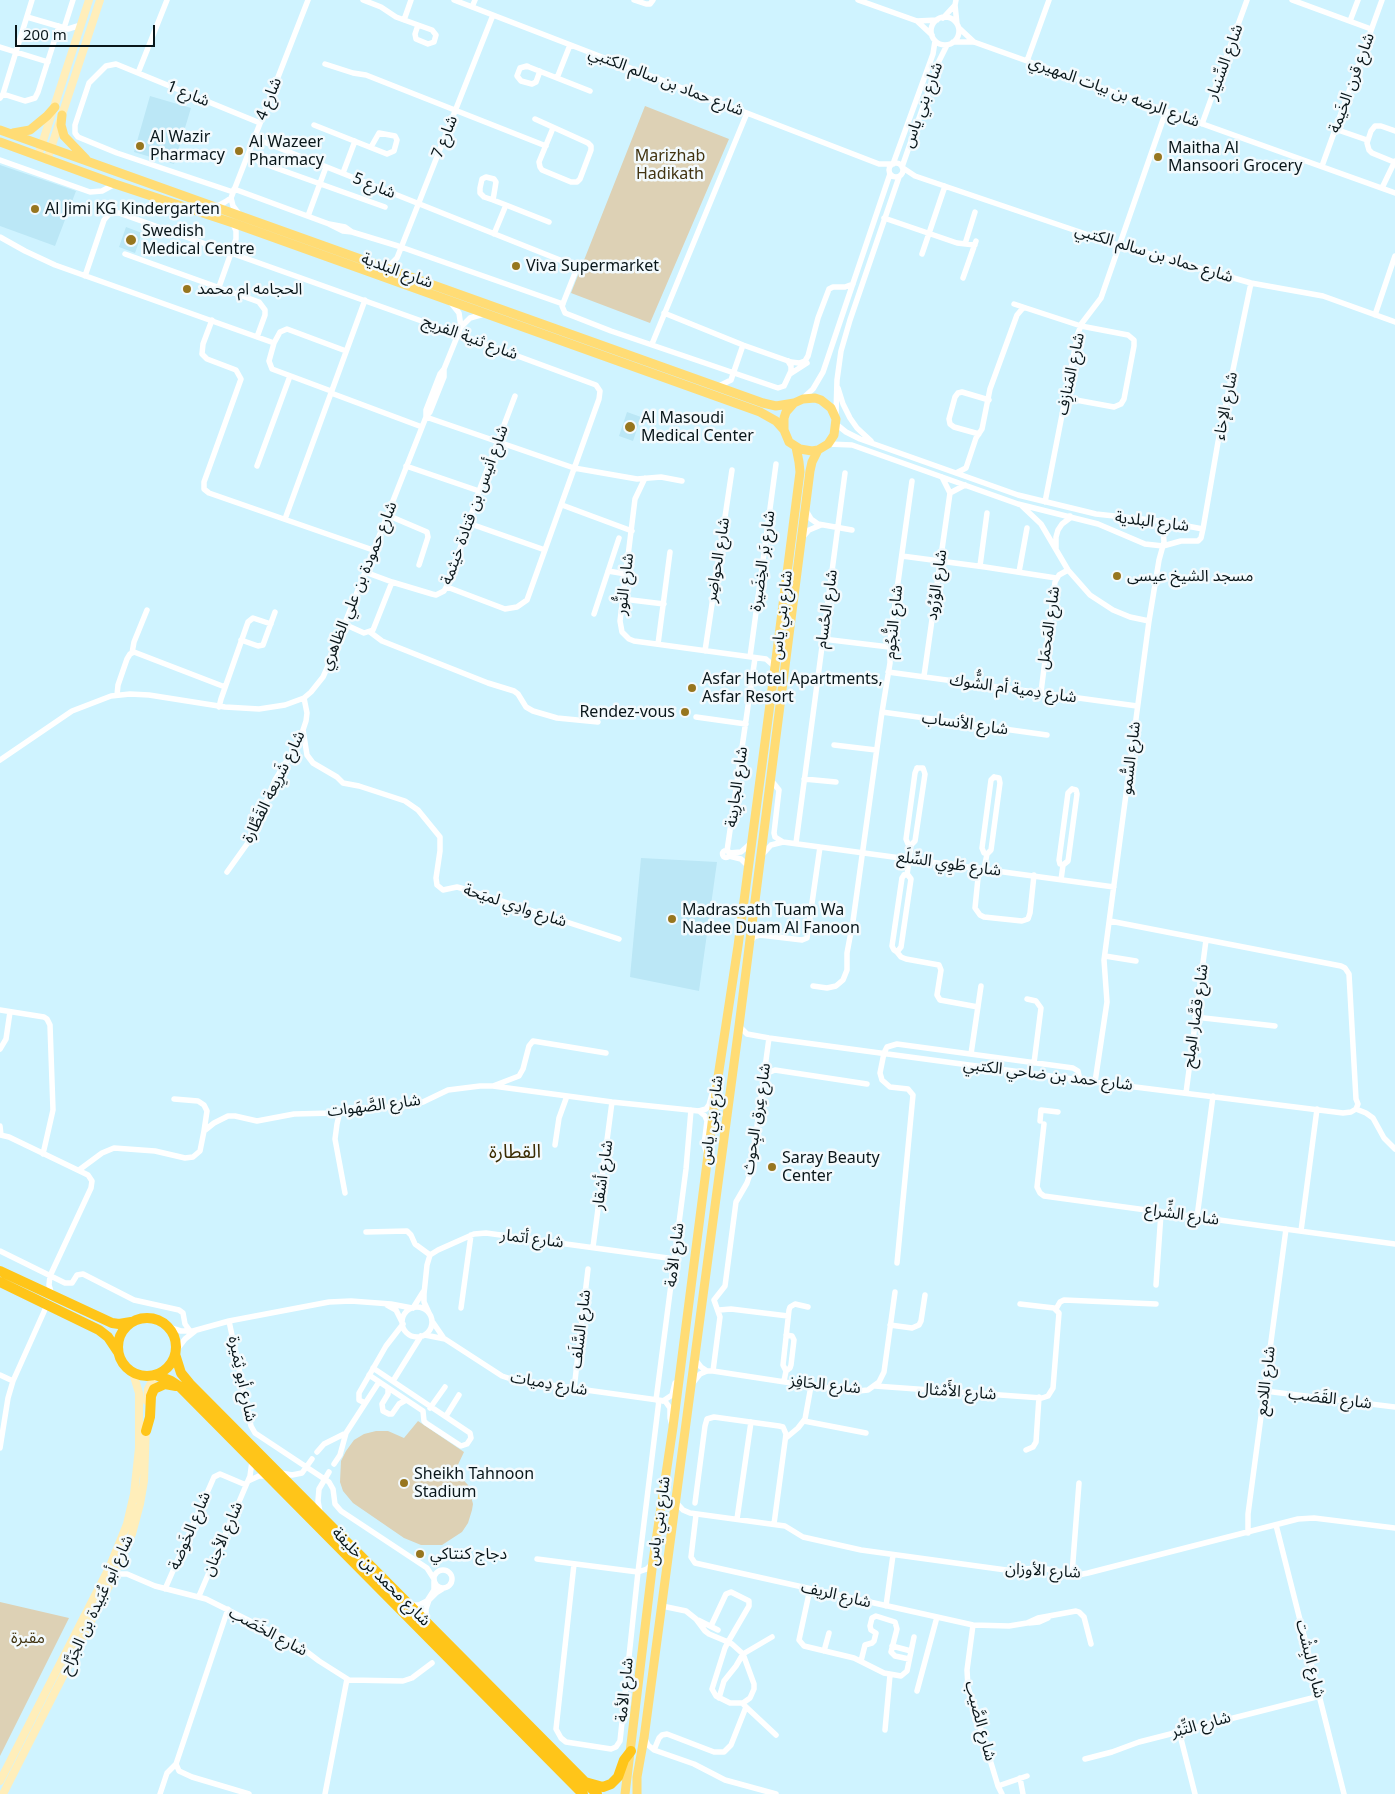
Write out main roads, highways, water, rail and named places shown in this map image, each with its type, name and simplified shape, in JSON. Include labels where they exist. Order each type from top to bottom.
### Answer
[{"type":"highway","points":[[0,1271],[33,1287],[50,1301],[104,1333],[112,1341],[123,1365],[140,1376],[155,1375],[168,1366],[175,1353],[176,1343],[168,1327],[160,1321],[151,1318],[141,1318],[125,1327],[120,1335],[118,1352]]},
{"type":"highway","points":[[0,1282],[112,1323],[132,1322]]},
{"type":"highway","name":"شارع محمد بن خليفة","points":[[175,1353],[178,1367],[185,1379],[597,1794]]},
{"type":"highway","name":"شارع محمد بن خليفة","points":[[155,1375],[171,1381],[180,1387],[584,1794]]},
{"type":"highway","points":[[146,1431],[150,1417],[151,1396],[154,1389],[165,1384],[180,1387]]},
{"type":"highway","points":[[584,1782],[598,1786],[612,1784],[618,1777],[624,1760],[631,1751]]},
{"type":"main road","points":[[89,0],[55,106],[46,147],[46,159],[52,159],[56,156],[86,167],[105,167]]},
{"type":"main road","points":[[46,147],[62,116],[100,0]]},
{"type":"main road","points":[[4,132],[30,130],[47,116],[55,106]]},
{"type":"main road","points":[[62,116],[64,136],[88,161]]},
{"type":"main road","name":"شارع البلدية","points":[[4,132],[739,394],[776,406],[798,401]]},
{"type":"main road","name":"شارع البلدية","points":[[0,142],[115,184],[233,223],[760,412],[771,418],[784,430]]},
{"type":"main road","points":[[815,398],[821,400],[830,408],[836,421],[834,434],[828,444],[818,450],[806,451],[796,447],[790,442],[784,430],[784,418],[790,407],[798,401],[815,398]]},
{"type":"main road","name":"شارع بني ياس","points":[[625,1794],[653,1561],[680,1375],[718,1077],[749,867],[800,472],[800,462],[796,447]]},
{"type":"main road","name":"شارع بني ياس","points":[[637,1794],[761,858],[805,510],[811,466],[818,450]]},
{"type":"main road","points":[[758,797],[765,799],[763,817],[765,823]]},
{"type":"main road","points":[[721,1058],[732,1069]]},
{"type":"main road","name":"شارع أبو عُبَيدة بن الجَرَّاح","points":[[0,1781],[110,1566],[127,1524],[134,1494],[138,1463],[139,1394],[134,1373]]},
{"type":"main road","name":"شارع أبو عُبَيدة بن الجَرَّاح","points":[[3,1794],[114,1577],[132,1534],[140,1504],[145,1470],[148,1389],[155,1375]]},
{"type":"place","name":"Al Wazir Pharmacy","points":[[140,146]]},
{"type":"place","name":"Al Wazeer Pharmacy","points":[[239,151]]},
{"type":"place","name":"Maitha Al Mansoori Grocery","points":[[1158,157]]},
{"type":"place","name":"Al Jimi KG Kindergarten","points":[[35,209]]},
{"type":"place","name":"Swedish Medical Centre","points":[[131,240]]},
{"type":"place","name":"Viva Supermarket","points":[[516,266]]},
{"type":"place","name":"الحجامه ام محمد","points":[[187,289]]},
{"type":"place","name":"Al Masoudi Medical Center","points":[[630,427]]},
{"type":"place","name":"مسجد الشيخ عيسى","points":[[1117,576]]},
{"type":"place","name":"Asfar Hotel Apartments, Asfar Resort","points":[[692,688]]},
{"type":"place","name":"Rendez-vous","points":[[685,712]]},
{"type":"place","name":"Madrassath Tuam Wa Nadee Duam Al Fanoon","points":[[672,919]]},
{"type":"place","name":"Saray Beauty Center","points":[[772,1167]]},
{"type":"place","name":"Sheikh Tahnoon Stadium","points":[[404,1483]]},
{"type":"place","name":"دجاج كنتاكي","points":[[420,1554]]},
{"type":"district","name":"القطارة","points":[[515,1153]]},
{"type":"park label","name":"Marizhab Hadikath","points":[[670,165]]},
{"type":"park label","name":"مقبرة","points":[[28,1638]]}]
